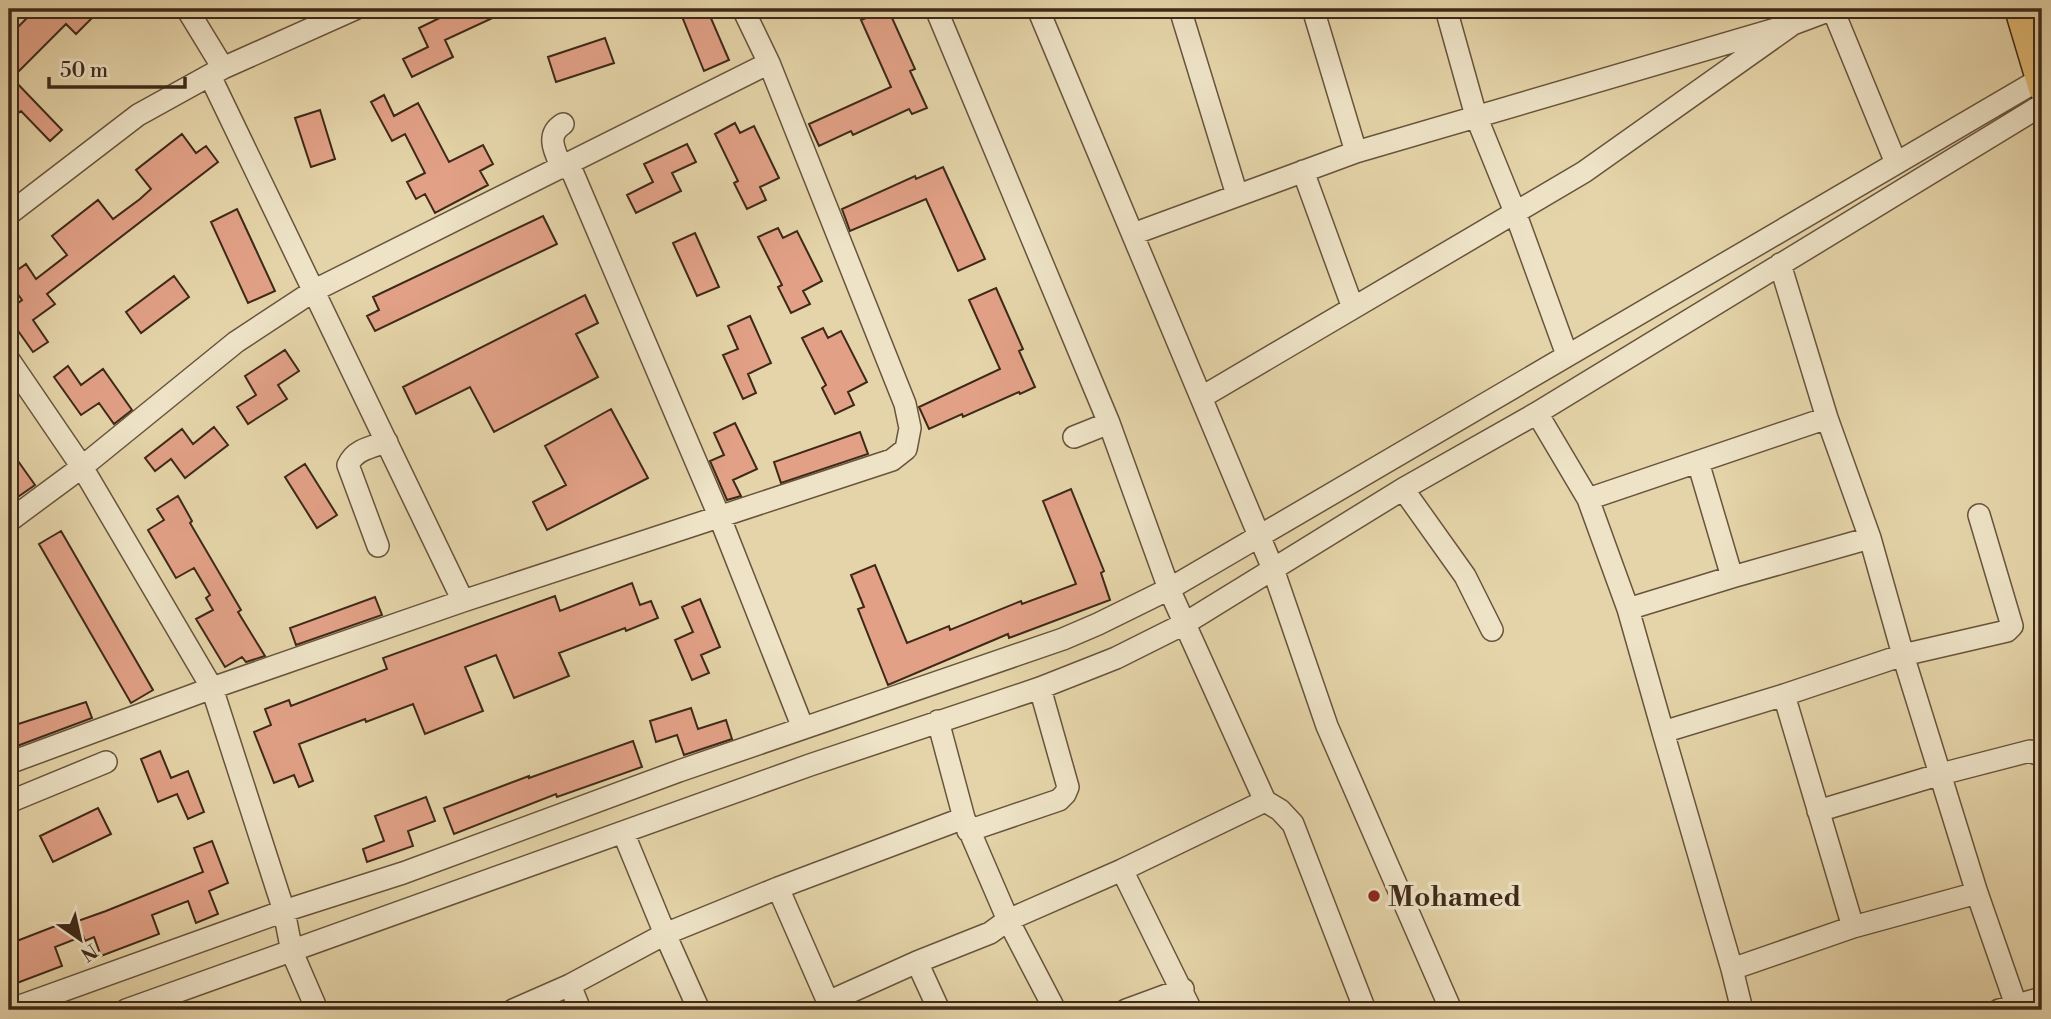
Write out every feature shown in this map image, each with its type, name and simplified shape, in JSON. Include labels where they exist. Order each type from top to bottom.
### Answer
[{"type":"main road","points":[[2018,9],[2042,88]]},
{"type":"street","points":[[187,9],[314,290],[463,601]]},
{"type":"street","points":[[9,214],[138,115],[217,71],[355,9]]},
{"type":"street","points":[[9,763],[212,688],[463,601],[892,460],[906,449],[910,428],[905,404],[769,63],[743,9]]},
{"type":"street","points":[[936,9],[1109,423],[1169,589],[1265,801],[1280,810],[1293,824],[1365,1010]]},
{"type":"street","points":[[1038,9],[1273,569],[1327,726],[1446,1008]]},
{"type":"street","points":[[1180,9],[1237,195]]},
{"type":"street","points":[[1313,9],[1356,152]]},
{"type":"street","points":[[1446,9],[1476,116],[1515,212],[1567,355]]},
{"type":"street","points":[[1133,234],[1356,152],[1833,10],[1896,163]]},
{"type":"street","points":[[1202,397],[1584,172],[1793,24]]},
{"type":"street","points":[[9,521],[82,467],[193,363],[236,342],[314,290],[769,63]]},
{"type":"street","points":[[9,1010],[284,911],[403,873],[803,728],[1063,639],[1098,624],[1169,589],[1896,163],[2042,88]]},
{"type":"street","points":[[126,1010],[938,721],[1040,688],[1116,658],[1184,624],[1403,489],[1537,413],[1780,264],[2042,88]]},
{"type":"street","points":[[563,124],[554,132],[552,139],[648,330],[803,728]]},
{"type":"street","points":[[1303,171],[1353,308]]},
{"type":"street","points":[[1780,264],[1827,418],[1870,538],[1903,655],[1977,893],[2008,1008],[2042,998]]},
{"type":"street","points":[[9,359],[82,467],[212,688],[284,911],[292,951],[317,1010]]},
{"type":"street","points":[[1537,413],[1588,499],[1628,609],[1742,1010]]},
{"type":"street","points":[[1588,499],[1827,418]]},
{"type":"street","points":[[1074,436],[1109,423]]},
{"type":"street","points":[[378,546],[348,465],[351,457],[358,451],[387,442]]},
{"type":"street","points":[[1698,462],[1732,578]]},
{"type":"street","points":[[1403,489],[1465,576],[1492,631]]},
{"type":"street","points":[[1663,732],[1903,655],[2007,631],[2012,626],[1979,515]]},
{"type":"street","points":[[1628,609],[1870,538]]},
{"type":"street","points":[[513,1010],[570,985],[665,934],[778,888],[966,824],[1059,800],[1068,787],[1040,688]]},
{"type":"street","points":[[1784,695],[1853,927]]},
{"type":"street","points":[[938,721],[966,824],[1008,920],[1055,1010]]},
{"type":"street","points":[[1818,811],[1941,774],[2030,751],[2042,756]]},
{"type":"street","points":[[9,802],[106,762]]},
{"type":"street","points":[[778,888],[830,1006],[916,962],[990,933],[1008,920],[1122,870],[1265,801]]},
{"type":"street","points":[[623,832],[699,1010]]},
{"type":"street","points":[[1122,870],[1191,1010]]},
{"type":"street","points":[[1732,969],[1853,927],[1977,893]]},
{"type":"street","points":[[916,962],[939,1010]]},
{"type":"street","points":[[570,985],[580,1010]]},
{"type":"street","points":[[1126,1010],[1182,989]]},
{"type":"building","points":[[36,9],[101,9],[76,34],[66,24],[12,78],[62,130],[50,141],[21,111],[9,120],[9,36]]},
{"type":"building","points":[[458,9],[512,9],[445,40],[453,57],[412,77],[403,59],[428,47],[419,28]]},
{"type":"building","points":[[679,9],[707,9],[729,60],[704,71]]},
{"type":"building","points":[[888,9],[915,69],[910,71],[927,108],[912,114],[909,109],[853,135],[851,131],[819,146],[809,124],[891,87],[861,20]]},
{"type":"building","points":[[605,38],[614,63],[556,82],[548,57]]},
{"type":"building","points":[[384,95],[394,116],[418,103],[449,162],[483,145],[493,164],[480,171],[488,185],[435,213],[425,194],[416,199],[407,182],[425,173],[405,134],[392,141],[371,102]]},
{"type":"building","points":[[320,110],[335,159],[311,167],[295,118]]},
{"type":"building","points":[[735,123],[740,133],[754,126],[779,178],[760,187],[766,200],[747,209],[734,183],[738,181],[715,134]]},
{"type":"building","points":[[182,134],[196,153],[206,146],[218,162],[47,294],[55,304],[33,320],[48,342],[33,352],[9,318],[9,310],[22,300],[9,282],[9,276],[26,264],[36,279],[67,255],[52,236],[98,200],[113,219],[140,199],[151,189],[136,170]]},
{"type":"building","points":[[687,144],[696,162],[672,173],[681,191],[636,213],[627,195],[653,182],[644,164]]},
{"type":"building","points":[[943,167],[985,259],[958,271],[926,199],[850,231],[842,209],[915,176],[916,179]]},
{"type":"building","points":[[237,209],[275,291],[248,303],[211,222]]},
{"type":"building","points":[[543,216],[557,244],[375,331],[367,316],[379,310],[373,297]]},
{"type":"building","points":[[778,228],[783,238],[797,231],[822,281],[803,291],[810,304],[791,313],[778,287],[782,285],[758,237]]},
{"type":"building","points":[[695,233],[719,287],[697,296],[673,243]]},
{"type":"building","points":[[174,276],[189,297],[141,333],[126,312]]},
{"type":"building","points":[[996,288],[1023,349],[1019,351],[1035,387],[929,429],[919,407],[1000,369],[969,300]]},
{"type":"building","points":[[585,295],[598,323],[576,334],[598,377],[494,432],[470,387],[416,414],[403,387]]},
{"type":"building","points":[[750,316],[771,363],[748,374],[756,393],[743,399],[723,355],[738,349],[728,326]]},
{"type":"building","points":[[823,328],[828,338],[841,331],[867,382],[848,392],[854,405],[835,414],[822,388],[826,385],[802,338]]},
{"type":"building","points":[[285,350],[299,371],[278,385],[287,399],[248,424],[237,407],[256,395],[245,376]]},
{"type":"building","points":[[68,366],[81,385],[103,369],[132,410],[114,424],[99,403],[81,415],[54,377]]},
{"type":"building","points":[[611,409],[648,478],[547,530],[533,502],[566,485],[545,446]]},
{"type":"building","points":[[735,423],[757,469],[733,480],[741,496],[727,500],[710,461],[724,455],[714,433]]},
{"type":"building","points":[[214,427],[228,445],[185,478],[171,459],[155,471],[145,458],[182,429],[193,444]]},
{"type":"building","points":[[860,432],[868,454],[781,483],[774,462]]},
{"type":"building","points":[[18,461],[35,485],[9,503],[9,468]]},
{"type":"building","points":[[305,464],[337,515],[317,528],[285,477]]},
{"type":"building","points":[[1071,489],[1104,571],[1101,573],[1110,600],[1009,638],[1008,634],[888,685],[858,609],[864,607],[851,575],[875,565],[907,643],[949,626],[950,630],[1021,601],[1022,604],[1076,584],[1043,501]]},
{"type":"building","points":[[178,496],[192,521],[190,523],[241,610],[238,612],[265,656],[246,662],[242,657],[225,667],[196,619],[213,610],[206,598],[210,595],[194,568],[176,578],[148,530],[164,520],[157,509]]},
{"type":"building","points":[[61,531],[153,690],[131,703],[39,544]]},
{"type":"building","points":[[632,583],[640,605],[651,601],[658,618],[559,653],[569,676],[514,698],[496,655],[465,667],[483,711],[425,734],[413,704],[366,722],[365,719],[299,744],[313,781],[299,787],[294,775],[274,783],[254,732],[271,725],[265,709],[289,700],[291,706],[387,669],[383,658],[555,596],[560,611]]},
{"type":"building","points":[[375,597],[382,615],[296,645],[290,628]]},
{"type":"building","points":[[700,599],[720,647],[701,655],[709,673],[692,680],[675,640],[693,632],[682,607]]},
{"type":"building","points":[[86,702],[92,718],[9,749],[9,727]]},
{"type":"building","points":[[691,708],[698,729],[726,720],[732,739],[684,755],[677,735],[656,742],[650,721]]},
{"type":"building","points":[[633,741],[642,767],[557,797],[556,794],[454,834],[444,808]]},
{"type":"building","points":[[160,751],[171,778],[188,771],[204,812],[188,819],[177,794],[158,802],[141,759]]},
{"type":"building","points":[[426,797],[435,821],[408,831],[413,846],[367,862],[363,849],[384,841],[375,816]]},
{"type":"building","points":[[98,808],[111,834],[53,862],[40,836]]},
{"type":"building","points":[[212,841],[228,883],[209,891],[218,914],[196,923],[188,901],[152,915],[159,934],[101,956],[94,937],[85,941],[83,936],[55,947],[62,966],[9,986],[9,944],[63,923],[64,926],[106,911],[203,872],[194,848]]},
{"type":"place","name":"Mohamed","points":[[1374,896]]}]
